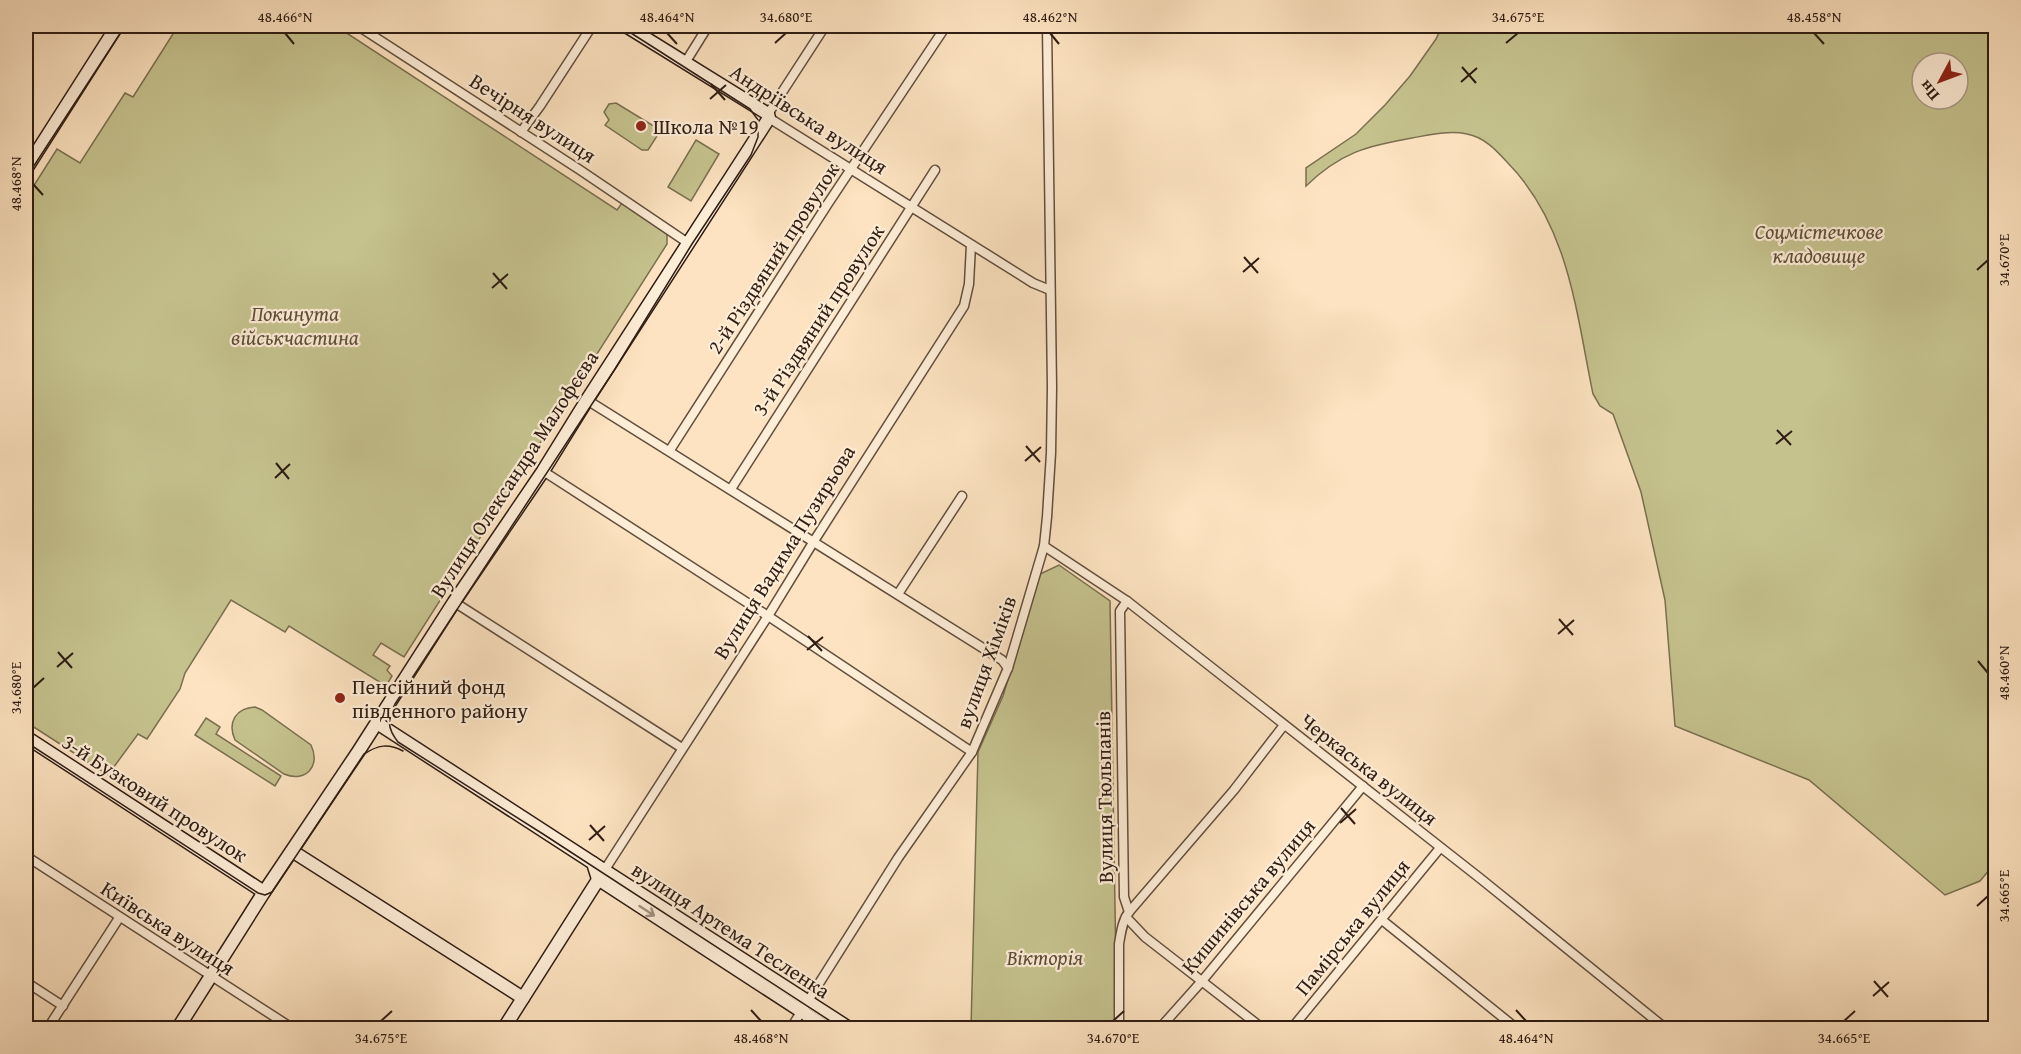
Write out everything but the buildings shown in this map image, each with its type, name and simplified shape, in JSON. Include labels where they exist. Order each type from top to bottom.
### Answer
[{"type":"street","points":[[26,166],[117,26]]},
{"type":"street","name":"Вечірня вулиця","points":[[358,26],[687,243]]},
{"type":"street","points":[[520,132],[540,106],[592,26]]},
{"type":"street","name":"Андріївська вулиця","points":[[626,26],[970,245],[1033,283],[1050,290]]},
{"type":"street","points":[[685,63],[708,26]]},
{"type":"street","name":"Вулиця Олександра Малофєєва","points":[[292,851],[454,602],[543,471],[825,26]]},
{"type":"street","name":"2-й Різдвяний провулок","points":[[670,450],[946,26]]},
{"type":"street","name":"вулиця Хіміків","points":[[791,1029],[898,858],[972,752],[1008,668],[1044,546],[1051,453],[1047,26]]},
{"type":"street","name":"3-й Різдвяний провулок","points":[[731,489],[935,170]]},
{"type":"street","name":"Вулиця Вадима Пузирьова","points":[[504,1029],[964,306],[969,284],[970,245]]},
{"type":"street","points":[[586,400],[670,450],[1002,660],[1008,668]]},
{"type":"street","points":[[543,471],[768,616],[972,752]]},
{"type":"street","points":[[898,594],[962,496]]},
{"type":"street","name":"Черкаська вулиця","points":[[1044,546],[1127,601],[1481,879],[1665,1029]]},
{"type":"street","name":"Вулиця Тюльпанів","points":[[1119,1029],[1119,944],[1128,914],[1124,897],[1120,611],[1127,601]]},
{"type":"street","points":[[454,602],[682,748]]},
{"type":"street","points":[[377,723],[593,863],[601,875]]},
{"type":"street","points":[[1262,1029],[1145,937],[1128,914],[1234,790],[1284,725]]},
{"type":"street","name":"3-й Бузковий провулок","points":[[26,737],[264,892]]},
{"type":"street","name":"Кишинівська вулиця","points":[[1160,1029],[1363,786]]},
{"type":"street","name":"Памірська вулиця","points":[[1292,1029],[1440,848]]},
{"type":"street","points":[[178,1029],[292,851],[523,998]]},
{"type":"street","name":"Київська вулиця","points":[[26,856],[292,1029]]},
{"type":"street","name":"вулиця Артема Тесленка","points":[[601,875],[805,1008],[849,1029]]},
{"type":"street","points":[[48,1029],[119,918]]},
{"type":"street","points":[[1382,920],[1516,1029]]},
{"type":"street","points":[[26,982],[63,1006]]},
{"type":"street","name":"вулиця Артема Тесленка","points":[[805,1008],[827,1029]]},
{"type":"green space","name":"Покинута військчастина","points":[[178,26],[336,26],[617,210],[622,203],[667,234],[667,244],[404,657],[381,643],[373,655],[390,666],[387,670],[392,676],[386,686],[289,626],[285,632],[231,600],[185,673],[180,689],[147,739],[138,734],[108,775],[26,722],[26,198],[57,149],[80,163],[125,93],[133,97]]},
{"type":"green space","name":"Соцмістечкове кладовище","points":[[1442,26],[1995,26],[1995,874],[1990,869],[1980,881],[1945,895],[1809,780],[1675,726],[1665,600],[1641,492],[1613,414],[1600,406],[1593,394],[1567,271],[1544,213],[1528,187],[1507,162],[1484,141],[1460,133],[1432,134],[1367,148],[1342,158],[1306,186],[1306,168],[1356,134],[1410,76],[1436,39]]},
{"type":"green space","points":[[616,103],[657,128],[659,133],[648,150],[642,150],[605,125],[609,120],[604,112],[609,104]]},
{"type":"green space","points":[[696,140],[719,154],[691,201],[668,187]]},
{"type":"green space","name":"Вікторія","points":[[1059,565],[1110,601],[1117,1028],[971,1028],[978,752],[1003,696],[1040,574]]},
{"type":"green space","points":[[255,707],[311,745],[314,760],[310,771],[299,776],[284,774],[235,740],[232,727],[235,717],[243,710]]},
{"type":"green space","points":[[206,718],[220,727],[216,734],[281,776],[275,786],[195,735]]},
{"type":"tram line","points":[[26,178],[125,26]]},
{"type":"tram line","points":[[620,26],[750,109],[758,120],[758,137],[751,155],[692,244],[615,369],[395,704],[391,714],[390,728],[398,742],[841,1028]]},
{"type":"tram line","points":[[26,742],[258,893],[265,895],[272,892],[364,754],[383,746],[403,751]]},
{"type":"place","name":"Школа №19","points":[[641,126]]},
{"type":"place","name":"Пенсійний фонд південного району","points":[[340,698]]}]
